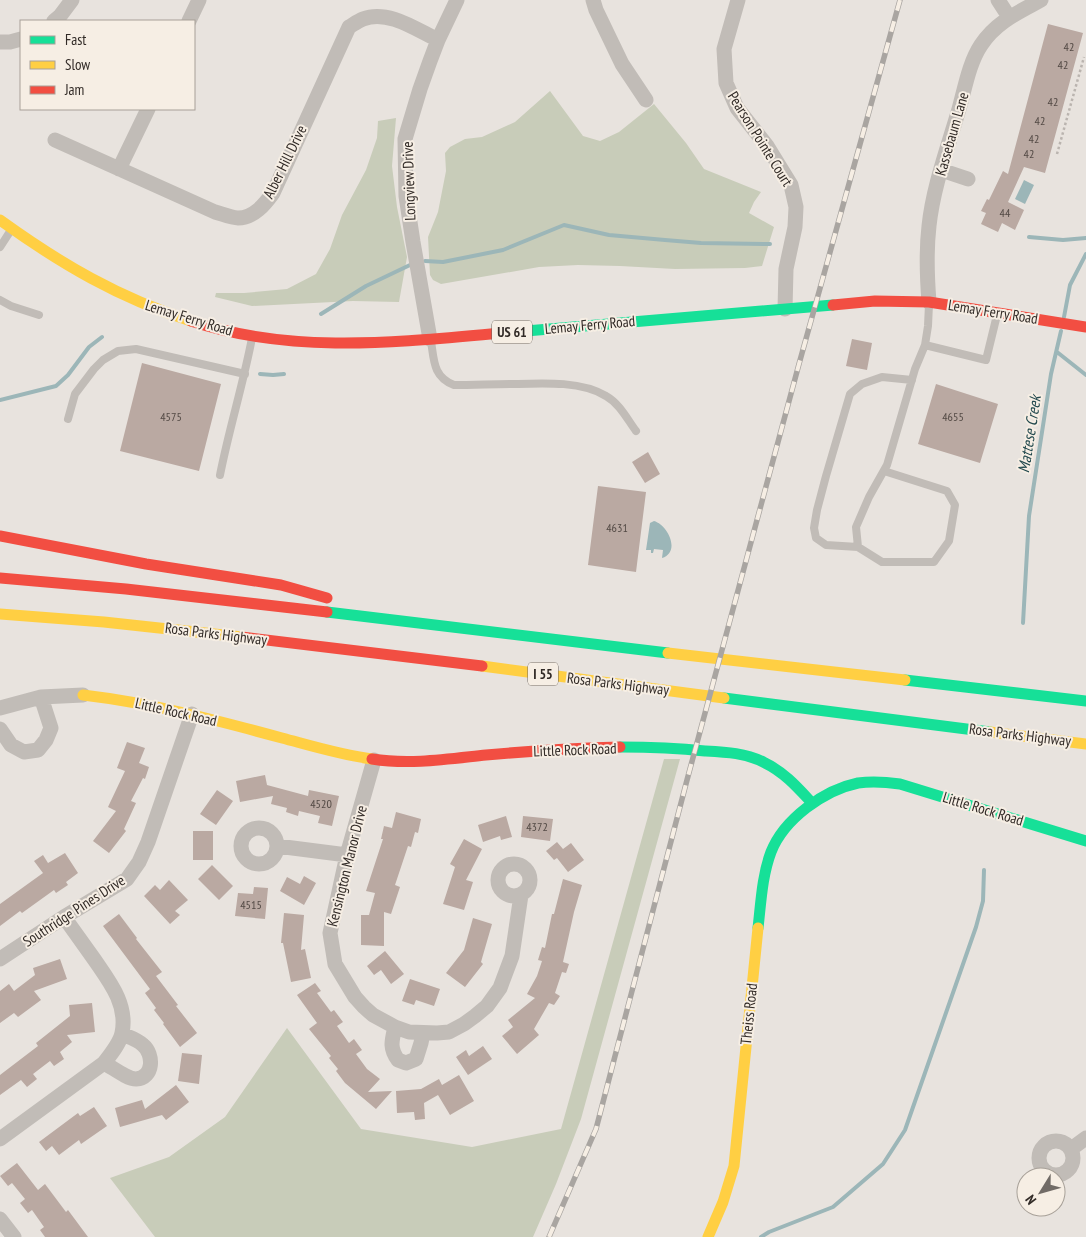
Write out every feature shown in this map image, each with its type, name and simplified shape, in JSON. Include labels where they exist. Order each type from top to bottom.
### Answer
[{"type":"main road","name":"Lemay Ferry Road","points":[[0,220],[35,246],[71,269],[126,297],[188,321],[220,330],[277,340],[340,344],[430,339],[875,301],[929,302],[1086,327]]},
{"type":"main road","points":[[0,536],[146,564],[281,585],[413,622]]},
{"type":"main road","points":[[0,578],[135,589],[1086,701]]},
{"type":"main road","name":"Rosa Parks Highway","points":[[0,614],[145,626],[270,640],[1086,744]]},
{"type":"main road","name":"Little Rock Road","points":[[83,695],[149,704],[374,760],[427,761],[540,750],[583,748],[685,749],[743,755],[772,766],[797,786],[812,803],[840,787],[855,783],[900,784],[1086,841]]},
{"type":"main road","name":"Theiss Road","points":[[708,1237],[724,1202],[734,1166],[763,880],[775,844],[783,831],[792,820],[812,803]]},
{"type":"street","points":[[55,20],[72,0]]},
{"type":"street","points":[[189,20],[199,0]]},
{"type":"street","name":"Longview Drive","points":[[430,339],[406,196],[405,139],[420,89],[438,40],[457,0]]},
{"type":"street","points":[[593,0],[622,64],[646,100]]},
{"type":"street","name":"Pearson Pointe Court","points":[[738,0],[724,49],[726,83],[737,108],[766,146],[792,185],[796,207],[786,269],[785,309]]},
{"type":"street","points":[[998,0],[1009,17]]},
{"type":"street","name":"Kassebaum Lane","points":[[929,302],[926,271],[929,226],[941,170],[971,68],[981,45],[996,27],[1009,17],[1042,0]]},
{"type":"street","name":"Alber Hill Drive","points":[[55,140],[215,212],[238,218],[252,215],[264,206],[273,193],[349,27],[364,18],[378,16],[407,23],[438,40]]},
{"type":"street","points":[[0,42],[20,39]]},
{"type":"street","points":[[119,169],[148,110]]},
{"type":"street","points":[[941,170],[968,179]]},
{"type":"street","name":"Little Rock Road","points":[[0,708],[41,697],[83,695]]},
{"type":"street","points":[[0,729],[11,745],[24,752],[38,750],[46,740],[51,728],[41,697]]},
{"type":"street","name":"Southridge Pines Drive","points":[[0,959],[127,879],[139,862],[148,842],[192,714]]},
{"type":"street","name":"Kensington Manor Drive","points":[[374,760],[347,855],[330,932],[335,964],[354,998],[373,1015],[409,1032],[449,1032],[464,1024],[487,1006],[500,988],[512,956],[521,895]]},
{"type":"street","points":[[277,846],[347,855]]},
{"type":"street","points":[[0,1139],[104,1063],[114,1050],[122,1034],[123,1015],[119,998],[112,984],[64,917]]},
{"type":"street","points":[[395,1027],[392,1048],[398,1060],[406,1063],[416,1059],[423,1033]]},
{"type":"street","points":[[104,1063],[125,1076],[135,1079],[144,1076],[149,1070],[151,1060],[149,1051],[142,1044],[122,1034]]},
{"type":"street","points":[[1071,1149],[1086,1138]]},
{"type":"street","points":[[0,1219],[14,1237]]},
{"type":"lane","points":[[0,247],[12,229]]},
{"type":"lane","points":[[0,300],[11,306],[39,315]]},
{"type":"lane","points":[[858,547],[856,527],[869,497],[887,465],[912,380],[925,345],[929,302]]},
{"type":"lane","points":[[925,345],[986,360],[998,312]]},
{"type":"lane","points":[[220,476],[245,374],[252,336]]},
{"type":"lane","points":[[430,339],[434,363],[438,373],[446,382],[454,385],[550,383],[592,390],[607,396],[621,409],[636,431]]},
{"type":"lane","points":[[68,419],[75,394],[103,360],[118,351],[136,349],[245,374]]},
{"type":"lane","points":[[884,471],[947,491],[955,505],[949,541],[934,562],[882,562],[858,547],[826,545],[816,538],[814,528],[826,476],[850,394],[862,384],[882,377],[912,380]]},
{"type":"path","points":[[1057,154],[1084,57]]},
{"type":"green space","points":[[550,91],[583,136],[600,141],[619,132],[654,104],[686,143],[704,169],[761,192],[749,213],[774,227],[762,266],[675,269],[578,265],[539,267],[441,284],[433,280],[430,275],[428,237],[438,212],[446,171],[445,153],[450,147],[465,139],[482,137],[515,122]]},
{"type":"green space","points":[[396,118],[392,166],[397,207],[407,257],[399,302],[353,301],[252,306],[215,297],[216,293],[244,293],[287,289],[316,274],[330,249],[342,215],[366,170],[377,138],[378,121]]},
{"type":"green space","points":[[664,759],[680,759],[581,1119],[533,1237],[155,1237],[110,1178],[169,1157],[225,1117],[287,1028],[361,1129],[472,1147],[561,1129]]},
{"type":"water","points":[[1024,180],[1034,185],[1025,204],[1015,199]]},
{"type":"water","points":[[654,521],[659,523],[668,533],[672,545],[668,555],[662,558],[663,550],[654,549],[653,553],[651,553],[651,550],[646,550],[650,523]]},
{"type":"building","points":[[1048,24],[1083,33],[1045,173],[1024,167],[1008,202],[1024,210],[1015,230],[1002,223],[998,232],[981,224],[986,213],[981,211],[987,199],[989,200],[1003,171],[1008,174]]},
{"type":"building","points":[[852,339],[872,343],[867,370],[846,366]]},
{"type":"building","points":[[142,363],[221,384],[199,471],[120,451]]},
{"type":"building","points":[[936,384],[998,404],[980,463],[918,444]]},
{"type":"building","points":[[648,452],[660,474],[645,483],[632,462]]},
{"type":"building","points":[[598,486],[646,492],[636,572],[588,565]]},
{"type":"building","points":[[127,742],[145,748],[139,763],[149,767],[145,779],[143,778],[131,801],[136,803],[124,829],[126,831],[109,853],[93,841],[116,811],[108,807],[125,771],[117,768]]},
{"type":"building","points":[[265,775],[267,785],[308,796],[309,790],[339,796],[332,826],[318,823],[320,816],[299,811],[298,816],[286,812],[287,808],[271,804],[273,796],[240,802],[236,781]]},
{"type":"building","points":[[217,790],[233,801],[216,825],[200,814]]},
{"type":"building","points":[[396,812],[421,819],[418,833],[415,832],[411,847],[408,846],[395,885],[400,887],[391,914],[384,912],[384,946],[361,945],[361,915],[369,915],[375,893],[366,891],[383,839],[381,839],[384,826],[392,828]]},
{"type":"building","points":[[506,816],[512,837],[501,840],[500,836],[483,842],[478,825]]},
{"type":"building","points":[[523,816],[553,819],[550,841],[521,837]]},
{"type":"building","points":[[193,831],[213,831],[213,860],[193,860]]},
{"type":"building","points":[[464,839],[482,849],[466,880],[473,882],[464,910],[443,904],[455,867],[450,864]]},
{"type":"building","points":[[557,842],[563,849],[571,843],[584,860],[568,872],[557,858],[554,860],[546,851]]},
{"type":"building","points":[[65,853],[78,873],[66,882],[68,885],[56,893],[54,890],[0,926],[0,904],[43,873],[34,861],[43,855],[48,863]]},
{"type":"building","points":[[212,865],[233,886],[219,900],[198,879]]},
{"type":"building","points":[[304,876],[316,883],[304,905],[280,891],[287,877],[300,884]]},
{"type":"building","points":[[563,879],[582,885],[563,962],[569,964],[566,973],[562,972],[555,993],[560,996],[554,1005],[549,1003],[534,1029],[539,1035],[517,1054],[502,1036],[513,1027],[508,1020],[535,998],[527,994],[537,976],[542,961],[538,960],[542,947],[545,948],[552,914],[554,914]]},
{"type":"building","points":[[169,880],[188,900],[175,911],[180,915],[170,924],[144,896],[155,885],[160,890]]},
{"type":"building","points":[[254,887],[268,888],[265,919],[235,916],[238,893],[253,894]]},
{"type":"building","points":[[284,913],[304,915],[301,950],[305,949],[311,978],[291,982],[283,943],[281,943]]},
{"type":"building","points":[[119,914],[162,972],[156,976],[197,1033],[180,1047],[163,1024],[154,1010],[156,1008],[145,993],[150,989],[103,926]]},
{"type":"building","points":[[473,918],[492,924],[481,962],[483,964],[465,987],[446,973],[464,950]]},
{"type":"building","points":[[385,951],[404,974],[391,984],[381,970],[374,975],[367,966]]},
{"type":"building","points":[[60,959],[67,979],[34,991],[41,1000],[18,1017],[14,1013],[0,1023],[0,991],[9,984],[14,991],[35,975],[33,968]]},
{"type":"building","points":[[410,979],[440,989],[434,1006],[416,1000],[414,1005],[402,1001]]},
{"type":"building","points":[[315,983],[321,991],[317,993],[331,1012],[334,1010],[343,1022],[337,1026],[349,1043],[354,1039],[362,1050],[356,1054],[367,1069],[380,1079],[368,1092],[392,1091],[376,1109],[345,1083],[336,1071],[338,1069],[329,1058],[331,1056],[309,1029],[317,1023],[297,995]]},
{"type":"building","points":[[92,1003],[95,1032],[67,1035],[72,1042],[60,1052],[64,1059],[54,1066],[50,1061],[33,1074],[37,1079],[27,1087],[21,1080],[0,1095],[0,1075],[38,1046],[36,1043],[70,1016],[69,1005]]},
{"type":"building","points":[[483,1046],[492,1059],[468,1075],[456,1057],[466,1050],[469,1056]]},
{"type":"building","points":[[182,1053],[202,1055],[199,1084],[178,1081]]},
{"type":"building","points":[[459,1075],[474,1101],[450,1115],[438,1095],[424,1103],[425,1119],[415,1120],[414,1112],[397,1113],[396,1091],[421,1089],[439,1079],[442,1085]]},
{"type":"building","points":[[176,1085],[189,1102],[166,1120],[162,1115],[120,1127],[115,1108],[142,1100],[145,1109]]},
{"type":"building","points":[[94,1107],[107,1126],[81,1144],[79,1140],[59,1155],[52,1146],[46,1151],[39,1142],[78,1113],[80,1116]]},
{"type":"building","points":[[17,1163],[38,1190],[45,1184],[88,1237],[45,1237],[40,1230],[44,1227],[32,1210],[28,1213],[20,1203],[25,1199],[12,1183],[8,1186],[0,1176]]},
{"type":"waterway","points":[[425,261],[443,262],[503,250],[564,225],[609,235],[701,243],[770,244]]},
{"type":"waterway","points":[[1029,237],[1063,240],[1086,238]]},
{"type":"waterway","name":"Mattese Creek","points":[[1064,317],[1070,285],[1086,254]]},
{"type":"waterway","points":[[321,314],[366,286],[410,265]]},
{"type":"waterway","name":"Mattese Creek","points":[[1023,623],[1029,516],[1051,374],[1061,331]]},
{"type":"waterway","points":[[0,400],[56,386],[68,375],[89,347],[102,337]]},
{"type":"waterway","points":[[1057,352],[1086,375]]},
{"type":"waterway","points":[[260,374],[284,374]]},
{"type":"waterway","points":[[761,1237],[769,1232],[833,1207],[883,1164],[905,1130],[976,927],[983,901],[984,870]]},
{"type":"railway","points":[[549,1237],[596,1129],[687,780],[799,364],[900,0]]},
{"type":"traffic: fast","points":[[526,331],[833,305]]},
{"type":"traffic: fast","points":[[327,612],[668,653]]},
{"type":"traffic: fast","points":[[905,680],[1086,701]]},
{"type":"traffic: fast","points":[[724,698],[990,732]]},
{"type":"traffic: fast","points":[[620,747],[720,752],[751,757],[778,771],[812,803]]},
{"type":"traffic: fast","points":[[758,928],[766,870],[771,852],[785,828],[819,799],[832,792],[858,783],[900,784],[1086,841]]},
{"type":"traffic: slow","points":[[0,220],[45,251],[115,291],[191,321]]},
{"type":"traffic: slow","points":[[0,614],[104,622],[242,637]]},
{"type":"traffic: slow","points":[[668,653],[905,680]]},
{"type":"traffic: slow","points":[[482,666],[724,698]]},
{"type":"traffic: slow","points":[[83,695],[183,713],[327,750],[372,759]]},
{"type":"traffic: slow","points":[[990,732],[1086,744]]},
{"type":"traffic: slow","points":[[708,1237],[723,1202],[734,1166],[758,928]]},
{"type":"traffic: jam","points":[[833,305],[875,301],[929,302],[1086,327]]},
{"type":"traffic: jam","points":[[191,321],[232,332],[273,339],[315,342],[399,341],[526,331]]},
{"type":"traffic: jam","points":[[0,536],[146,564],[281,585],[327,598]]},
{"type":"traffic: jam","points":[[0,578],[126,589],[327,612]]},
{"type":"traffic: jam","points":[[242,637],[482,666]]},
{"type":"traffic: jam","points":[[372,759],[386,761],[429,761],[536,751],[620,747]]}]
